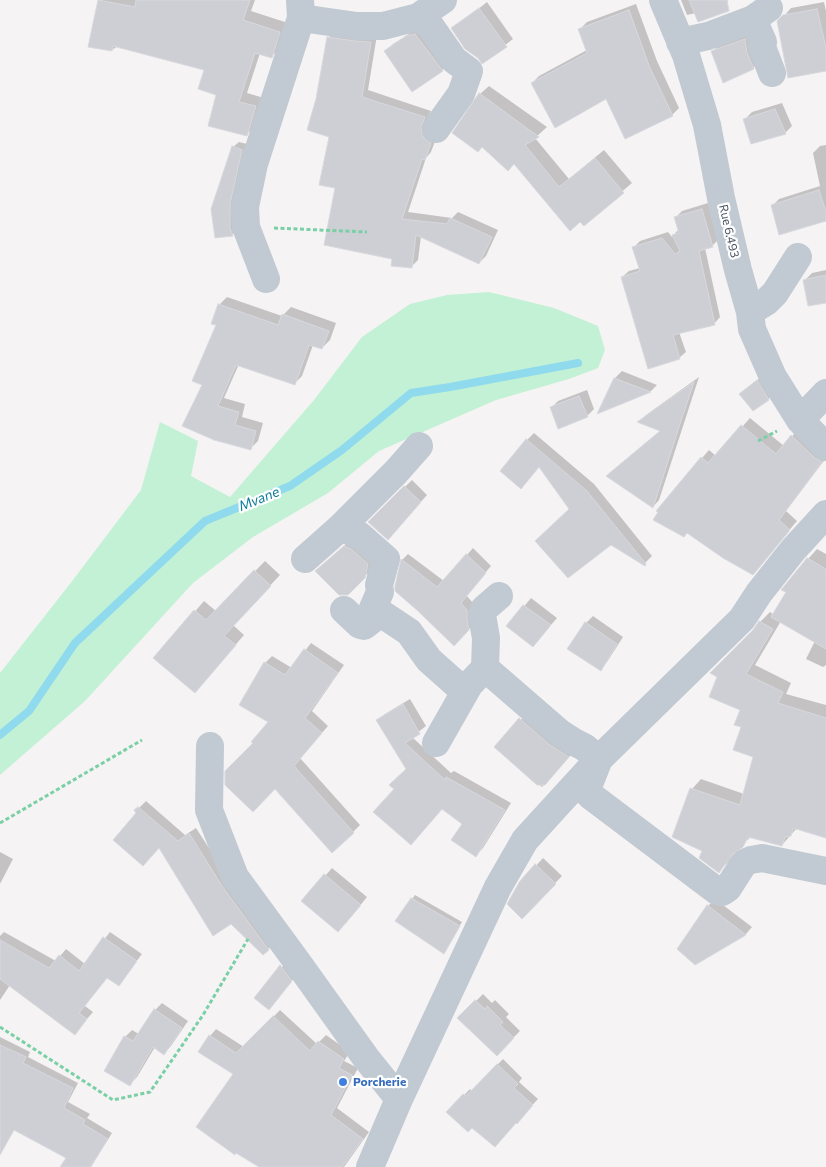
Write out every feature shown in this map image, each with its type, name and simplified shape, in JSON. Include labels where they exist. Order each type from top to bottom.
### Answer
[{"type":"street","name":"Rue 6.493","points":[[662,0],[686,55],[707,125],[729,234],[750,312],[752,329],[774,377],[800,420],[826,447]]},
{"type":"street","points":[[266,279],[246,227],[245,207],[254,164],[301,9],[357,26],[383,26],[426,8],[431,27],[454,60],[469,70],[461,94],[436,129]]},
{"type":"street","points":[[680,42],[708,36],[761,14],[762,47],[772,73]]},
{"type":"street","points":[[750,312],[766,302],[774,293],[798,257]]},
{"type":"street","points":[[800,420],[826,393]]},
{"type":"street","points":[[305,559],[342,527],[419,446]]},
{"type":"street","points":[[370,1167],[488,884],[599,758],[742,619],[758,593],[826,514]]},
{"type":"street","points":[[342,527],[360,536],[386,559],[379,585],[380,592],[373,608],[373,619],[364,626],[360,625],[344,610]]},
{"type":"street","points":[[436,743],[469,685],[486,668],[486,638],[482,615],[484,609],[499,596]]},
{"type":"street","points":[[373,608],[408,632],[429,660],[466,692]]},
{"type":"street","points":[[486,668],[560,733],[599,758]]},
{"type":"street","points":[[210,746],[209,810],[235,877],[366,1058],[398,1099]]},
{"type":"street","points":[[599,758],[588,787],[588,793],[620,820],[717,891],[722,892],[728,888],[744,863],[751,860],[762,858],[826,871]]},
{"type":"path","points":[[246,227],[367,232]]},
{"type":"path","points":[[0,823],[142,740]]},
{"type":"path","points":[[0,1027],[113,1100],[150,1092],[203,1015],[263,915]]},
{"type":"green space","points":[[489,292],[554,308],[598,326],[605,350],[598,368],[569,379],[496,400],[379,451],[328,493],[253,537],[193,583],[85,701],[0,775],[0,673],[141,490],[160,422],[198,441],[191,476],[230,497],[314,400],[362,337],[410,304],[447,295]]},
{"type":"building","points":[[98,0],[135,7],[136,0],[250,0],[243,20],[280,32],[272,58],[255,53],[239,102],[256,106],[247,136],[208,126],[216,95],[198,89],[204,70],[113,46],[112,51],[88,47]]},
{"type":"building","points":[[689,0],[727,0],[729,11],[698,22]]},
{"type":"building","points":[[479,8],[507,47],[482,64],[478,58],[465,49],[451,28]]},
{"type":"building","points":[[817,9],[826,48],[826,71],[788,78],[777,21],[783,15]]},
{"type":"building","points":[[629,10],[650,68],[673,116],[625,139],[606,99],[555,128],[531,83],[587,53],[578,29]]},
{"type":"building","points":[[415,34],[443,71],[412,92],[384,51],[406,36]]},
{"type":"building","points":[[327,37],[371,42],[362,97],[425,117],[421,127],[422,135],[431,143],[425,160],[422,159],[402,219],[447,224],[450,218],[492,237],[479,264],[416,235],[412,268],[391,266],[392,259],[324,245],[335,188],[319,185],[329,137],[307,130],[316,99]]},
{"type":"building","points":[[745,39],[747,53],[754,69],[723,83],[711,51]]},
{"type":"building","points":[[479,93],[539,137],[525,145],[559,187],[595,158],[624,193],[584,226],[580,222],[570,231],[514,164],[508,171],[482,147],[478,152],[452,133]]},
{"type":"building","points":[[775,109],[786,134],[751,144],[743,119]]},
{"type":"building","points":[[232,146],[242,150],[230,204],[230,228],[233,236],[215,238],[211,209]]},
{"type":"building","points":[[819,190],[826,212],[826,221],[779,235],[771,205]]},
{"type":"building","points":[[702,209],[713,247],[699,251],[715,325],[673,335],[680,359],[648,369],[621,277],[640,271],[632,247],[662,238],[675,254],[680,251],[672,235],[679,233],[674,217]]},
{"type":"building","points":[[826,275],[826,303],[808,306],[803,280]]},
{"type":"building","points":[[218,304],[278,325],[282,314],[329,331],[322,349],[309,345],[295,385],[236,365],[218,406],[239,412],[235,425],[256,431],[251,450],[214,440],[182,426],[202,385],[192,381],[216,325],[211,324]]},
{"type":"building","points":[[614,378],[651,392],[597,414]]},
{"type":"building","points":[[757,380],[769,400],[753,411],[739,394]]},
{"type":"building","points":[[694,382],[653,508],[606,476],[660,431],[637,422]]},
{"type":"building","points":[[579,396],[588,417],[558,429],[550,407]]},
{"type":"building","points":[[741,425],[776,454],[791,435],[815,458],[822,462],[779,520],[790,530],[753,575],[723,558],[687,533],[684,537],[653,520],[658,512],[656,511],[701,457],[708,463]]},
{"type":"building","points":[[526,439],[587,491],[646,564],[645,566],[611,545],[568,578],[535,541],[569,509],[539,467],[521,489],[500,471]]},
{"type":"building","points":[[404,486],[421,502],[388,540],[368,522]]},
{"type":"building","points":[[344,546],[351,549],[368,564],[365,578],[348,595],[339,595],[315,571]]},
{"type":"building","points":[[466,554],[486,573],[461,603],[467,610],[469,630],[454,646],[395,591],[395,586],[401,559],[437,587]]},
{"type":"building","points":[[807,558],[826,569],[826,649],[771,617],[786,592],[781,590]]},
{"type":"building","points":[[254,570],[271,586],[224,636],[236,645],[195,693],[153,658],[194,610],[206,620]]},
{"type":"building","points":[[523,605],[551,625],[533,647],[506,626]]},
{"type":"building","points":[[759,621],[773,629],[746,674],[783,692],[778,703],[826,718],[826,838],[793,828],[791,836],[785,837],[782,846],[748,837],[743,847],[731,855],[719,873],[699,858],[702,851],[672,837],[690,788],[740,805],[753,757],[733,750],[741,727],[734,725],[740,710],[709,697],[717,677],[710,673],[753,630]]},
{"type":"building","points":[[585,622],[617,644],[601,671],[567,649]]},
{"type":"building","points":[[304,649],[338,673],[305,718],[322,733],[294,766],[354,833],[332,853],[275,789],[253,812],[225,785],[225,771],[253,743],[251,742],[268,722],[239,705],[264,662],[285,675]]},
{"type":"building","points":[[403,704],[420,734],[405,743],[445,780],[446,777],[505,810],[476,857],[451,840],[462,824],[442,809],[411,845],[373,812],[394,789],[389,785],[406,769],[376,720]]},
{"type":"building","points":[[519,718],[550,745],[569,757],[545,785],[537,785],[494,747]]},
{"type":"building","points":[[138,807],[178,841],[189,833],[222,886],[269,950],[263,955],[231,924],[213,936],[159,848],[143,866],[113,840],[136,813],[134,810]]},
{"type":"building","points":[[535,864],[556,884],[522,919],[507,904],[520,881]]},
{"type":"building","points":[[324,874],[361,905],[338,932],[301,901]]},
{"type":"building","points":[[411,898],[460,926],[444,954],[395,921]]},
{"type":"building","points":[[707,905],[746,935],[695,965],[677,949]]},
{"type":"building","points":[[103,937],[137,961],[119,986],[107,978],[79,1013],[87,1019],[75,1035],[0,979],[0,940],[49,968],[59,955],[79,971]]},
{"type":"building","points":[[280,965],[292,981],[269,1010],[254,998]]},
{"type":"building","points":[[475,1000],[485,1009],[487,1006],[503,1022],[500,1025],[514,1038],[497,1056],[457,1018]]},
{"type":"building","points":[[154,1009],[182,1028],[164,1055],[153,1047],[130,1086],[104,1071],[124,1036],[133,1041]]},
{"type":"building","points":[[273,1016],[310,1051],[318,1041],[344,1059],[339,1068],[352,1075],[331,1115],[363,1139],[342,1167],[259,1167],[236,1153],[235,1155],[196,1127],[233,1074],[198,1052],[209,1035],[236,1053]]},
{"type":"building","points":[[0,1045],[26,1057],[23,1063],[73,1088],[64,1108],[85,1120],[83,1124],[108,1139],[90,1167],[60,1167],[66,1158],[14,1130],[0,1155]]},
{"type":"building","points":[[497,1064],[518,1084],[514,1088],[533,1105],[495,1147],[472,1128],[468,1132],[446,1112],[463,1094],[466,1096]]},
{"type":"waterway","name":"Mvane","points":[[0,735],[29,711],[75,643],[205,521],[290,486],[342,450],[411,393],[578,363]]},
{"type":"place","name":"Porcherie","points":[[343,1082]]}]
